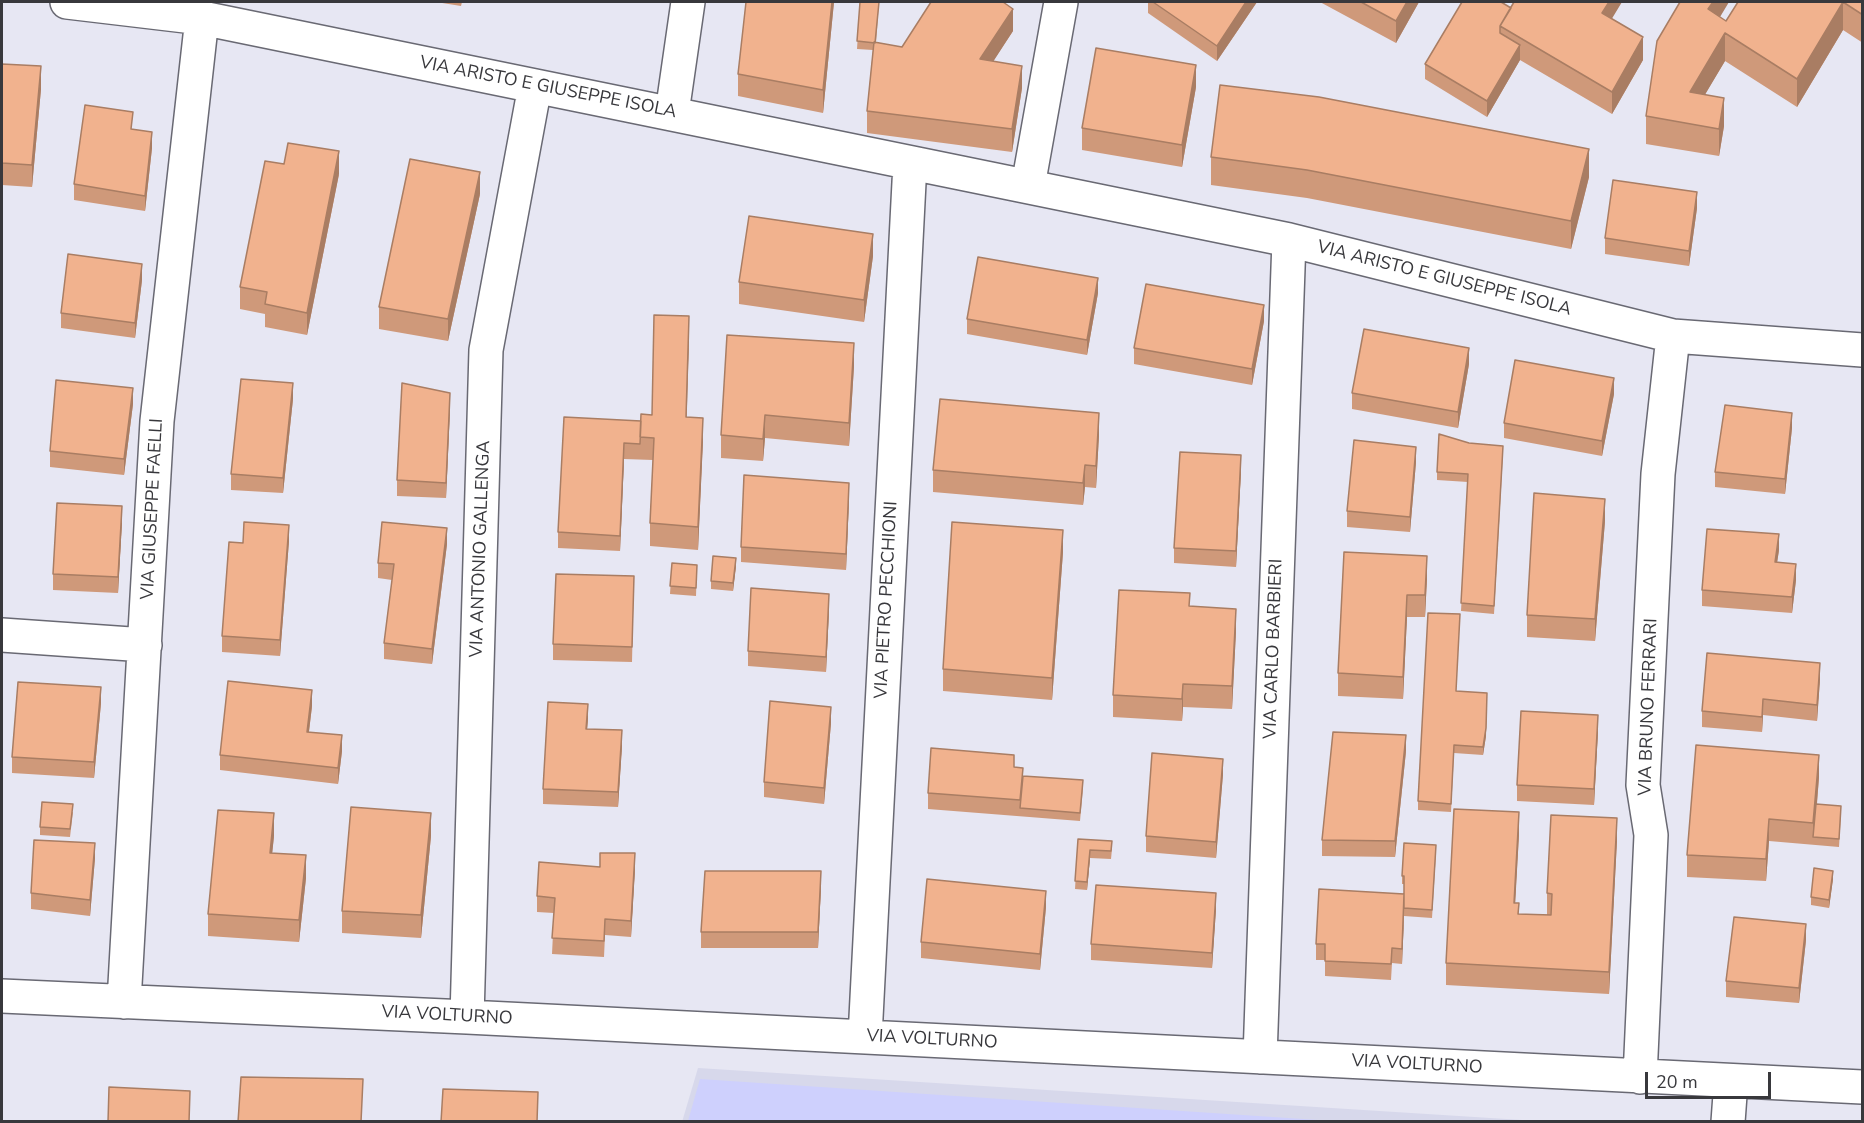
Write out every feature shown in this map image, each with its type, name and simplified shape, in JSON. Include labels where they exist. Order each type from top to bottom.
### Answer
[{"type":"street","name":"VIA ARISTO E GIUSEPPE ISOLA","points":[[67,2],[202,18],[1288,240],[1673,336],[1863,350]]},
{"type":"street","points":[[672,113],[688,2]]},
{"type":"street","points":[[1028,186],[1060,2]]},
{"type":"street","name":"VIA GIUSEPPE FAELLI","points":[[124,1002],[157,421],[202,18]]},
{"type":"street","name":"VIA ANTONIO GALLENGA","points":[[467,1017],[486,350],[535,86]]},
{"type":"street","name":"VIA PIETRO PECCHIONI","points":[[865,1037],[910,163]]},
{"type":"street","name":"VIA CARLO BARBIERI","points":[[1260,1057],[1288,240]]},
{"type":"street","name":"VIA BRUNO FERRARI","points":[[1640,1077],[1651,835],[1643,786],[1658,474],[1673,336]]},
{"type":"street","points":[[2,635],[145,645]]},
{"type":"street","name":"VIA VOLTURNO","points":[[2,996],[467,1017],[1863,1088]]},
{"type":"street","points":[[1728,1122],[1731,1081]]},
{"type":"shaded area","points":[[698,1068],[1538,1121],[682,1122]]},
{"type":"shaded area","points":[[700,1079],[1333,1121],[688,1121]]},
{"type":"building","points":[[746,2],[832,2],[823,90],[738,74]]},
{"type":"building","points":[[860,2],[879,2],[875,43],[857,41]]},
{"type":"building","points":[[931,2],[1003,2],[1013,9],[980,59],[1022,66],[1012,129],[867,111],[874,42],[902,47]]},
{"type":"building","points":[[1153,2],[1246,2],[1217,46]]},
{"type":"building","points":[[1361,2],[1407,2],[1396,21]]},
{"type":"building","points":[[1462,2],[1501,2],[1511,8],[1500,26],[1500,33],[1520,45],[1487,101],[1425,64]]},
{"type":"building","points":[[1514,2],[1609,2],[1602,13],[1643,37],[1612,92],[1500,26]]},
{"type":"building","points":[[1680,2],[1713,2],[1708,9],[1726,21],[1738,2],[1843,2],[1797,79],[1725,33],[1690,92],[1724,98],[1719,129],[1646,116],[1657,41]]},
{"type":"building","points":[[1843,2],[1863,2],[1863,15]]},
{"type":"building","points":[[1096,48],[1196,65],[1182,145],[1082,128]]},
{"type":"building","points":[[2,64],[41,66],[32,165],[2,163]]},
{"type":"building","points":[[1220,85],[1319,97],[1589,149],[1571,221],[1307,170],[1211,157]]},
{"type":"building","points":[[85,105],[133,112],[131,129],[152,132],[145,196],[74,184]]},
{"type":"building","points":[[288,143],[339,151],[307,313],[265,304],[267,292],[240,287],[265,161],[284,164]]},
{"type":"building","points":[[410,159],[480,172],[448,319],[379,307]]},
{"type":"building","points":[[1613,180],[1697,192],[1689,251],[1605,238]]},
{"type":"building","points":[[749,216],[873,234],[864,300],[739,282]]},
{"type":"building","points":[[68,254],[142,264],[135,323],[61,313]]},
{"type":"building","points":[[978,257],[1098,278],[1087,340],[967,319]]},
{"type":"building","points":[[1146,284],[1264,305],[1252,369],[1134,348]]},
{"type":"building","points":[[654,315],[689,316],[686,417],[703,418],[698,527],[650,523],[654,438],[640,437],[641,414],[652,415]]},
{"type":"building","points":[[1364,329],[1469,348],[1458,412],[1352,393]]},
{"type":"building","points":[[727,335],[854,343],[849,423],[765,415],[763,439],[721,435]]},
{"type":"building","points":[[1515,360],[1614,378],[1602,441],[1504,423]]},
{"type":"building","points":[[241,379],[293,383],[283,478],[231,474]]},
{"type":"building","points":[[56,380],[133,388],[124,459],[50,451]]},
{"type":"building","points":[[402,383],[450,393],[446,483],[397,480]]},
{"type":"building","points":[[940,399],[1099,413],[1096,466],[1085,465],[1083,483],[933,470]]},
{"type":"building","points":[[1725,405],[1792,413],[1785,479],[1715,472]]},
{"type":"building","points":[[564,417],[641,421],[640,444],[624,443],[620,536],[558,532]]},
{"type":"building","points":[[1439,434],[1469,443],[1503,446],[1494,606],[1461,603],[1468,474],[1437,472]]},
{"type":"building","points":[[1354,440],[1416,447],[1410,517],[1347,511]]},
{"type":"building","points":[[1180,452],[1241,455],[1236,551],[1174,548]]},
{"type":"building","points":[[744,475],[849,483],[846,554],[741,547]]},
{"type":"building","points":[[1534,493],[1605,499],[1595,619],[1527,615]]},
{"type":"building","points":[[57,503],[122,506],[118,577],[53,574]]},
{"type":"building","points":[[244,522],[289,525],[280,640],[222,636],[229,542],[243,543]]},
{"type":"building","points":[[382,522],[447,528],[432,649],[384,643],[394,564],[378,563]]},
{"type":"building","points":[[952,522],[1063,530],[1052,678],[943,669]]},
{"type":"building","points":[[1707,529],[1779,534],[1775,562],[1796,564],[1792,597],[1702,590]]},
{"type":"building","points":[[1344,552],[1427,556],[1425,595],[1407,595],[1403,677],[1338,673]]},
{"type":"building","points":[[713,556],[736,558],[733,583],[711,581]]},
{"type":"building","points":[[672,563],[697,565],[696,588],[670,586]]},
{"type":"building","points":[[556,574],[634,576],[632,647],[553,644]]},
{"type":"building","points":[[751,588],[829,594],[826,657],[748,651]]},
{"type":"building","points":[[1119,590],[1190,593],[1189,606],[1236,609],[1232,686],[1183,684],[1182,699],[1113,695]]},
{"type":"building","points":[[1428,613],[1460,614],[1456,691],[1487,693],[1483,747],[1454,745],[1451,804],[1418,801]]},
{"type":"building","points":[[1707,653],[1820,663],[1817,705],[1763,699],[1762,717],[1702,711]]},
{"type":"building","points":[[228,681],[312,690],[307,732],[342,735],[338,768],[220,755]]},
{"type":"building","points":[[18,682],[101,687],[94,762],[12,757]]},
{"type":"building","points":[[770,701],[831,707],[824,788],[764,782]]},
{"type":"building","points":[[548,702],[588,704],[586,729],[622,730],[618,792],[543,789]]},
{"type":"building","points":[[1521,711],[1598,715],[1594,789],[1517,785]]},
{"type":"building","points":[[1333,732],[1406,735],[1395,841],[1322,840]]},
{"type":"building","points":[[1696,745],[1819,755],[1813,823],[1769,819],[1766,859],[1687,855]]},
{"type":"building","points":[[931,748],[1014,755],[1014,767],[1023,768],[1020,800],[928,793]]},
{"type":"building","points":[[1152,753],[1223,759],[1216,842],[1146,836]]},
{"type":"building","points":[[1023,776],[1083,780],[1080,813],[1020,808]]},
{"type":"building","points":[[42,802],[73,804],[70,829],[40,827]]},
{"type":"building","points":[[1816,804],[1841,806],[1839,839],[1813,837]]},
{"type":"building","points":[[351,807],[431,813],[421,915],[342,911]]},
{"type":"building","points":[[1454,809],[1519,812],[1514,903],[1519,903],[1518,914],[1551,915],[1552,894],[1547,893],[1551,815],[1617,818],[1609,972],[1446,963]]},
{"type":"building","points":[[218,810],[274,813],[270,853],[306,855],[299,920],[208,914]]},
{"type":"building","points":[[1078,839],[1112,841],[1111,851],[1090,850],[1087,882],[1075,881]]},
{"type":"building","points":[[34,840],[95,843],[90,900],[31,893]]},
{"type":"building","points":[[1404,843],[1436,845],[1432,910],[1404,908],[1404,876],[1402,876]]},
{"type":"building","points":[[600,853],[635,853],[631,921],[605,919],[604,941],[552,938],[555,898],[537,896],[539,862],[600,867]]},
{"type":"building","points":[[1814,868],[1833,871],[1829,900],[1811,897]]},
{"type":"building","points":[[705,871],[821,871],[818,932],[701,932]]},
{"type":"building","points":[[927,879],[1046,891],[1040,954],[921,942]]},
{"type":"building","points":[[1096,885],[1216,893],[1212,953],[1091,944]]},
{"type":"building","points":[[1319,889],[1404,894],[1402,949],[1392,948],[1391,964],[1325,961],[1325,944],[1316,944]]},
{"type":"building","points":[[1734,917],[1806,924],[1799,988],[1726,981]]},
{"type":"building","points":[[241,1077],[363,1079],[361,1122],[238,1122]]},
{"type":"building","points":[[109,1087],[190,1091],[189,1122],[108,1122]]},
{"type":"building","points":[[443,1089],[538,1092],[537,1122],[441,1122]]}]
